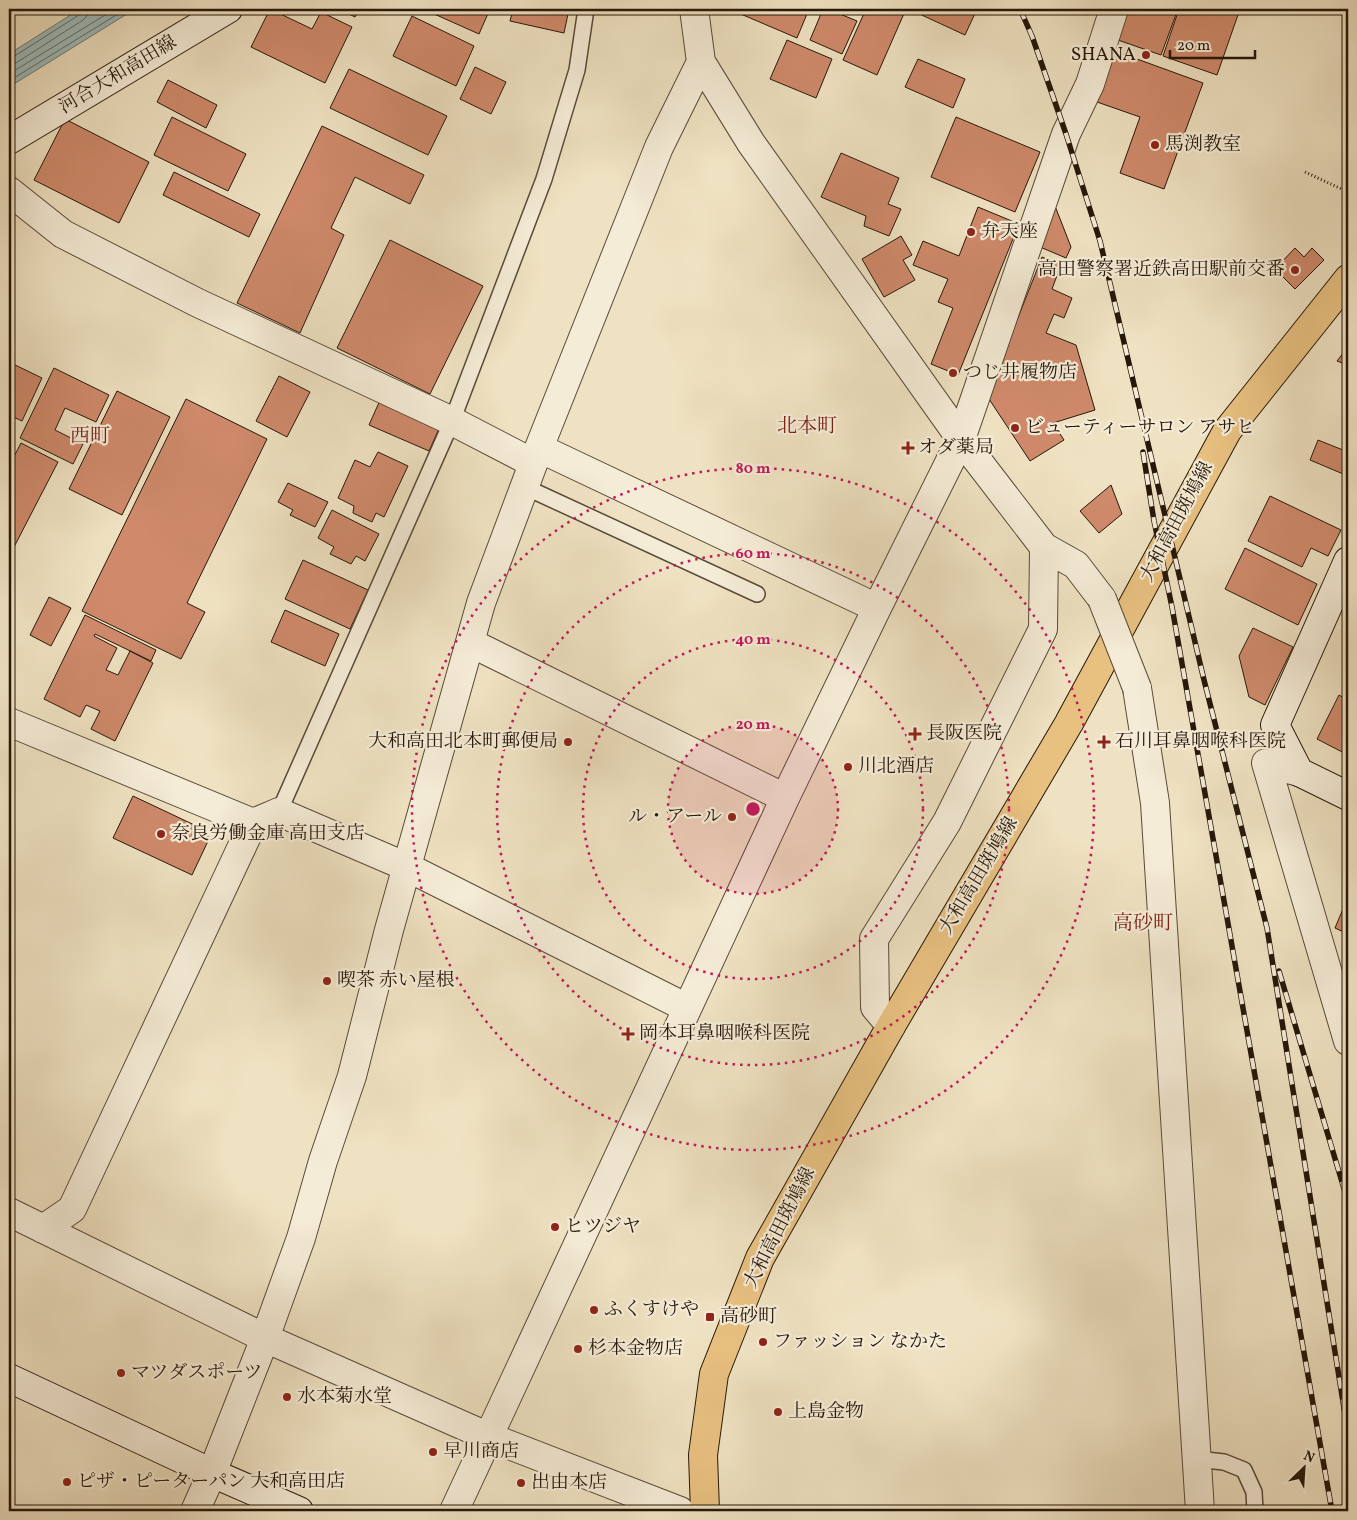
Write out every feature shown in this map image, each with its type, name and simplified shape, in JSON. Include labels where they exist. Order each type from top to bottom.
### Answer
[{"type":"main road","name":"大和高田斑鳩線","points":[[705,1511],[703,1455],[714,1374],[760,1258],[891,1026],[1069,723],[1227,430],[1348,278]]},
{"type":"street","name":"河合大和高田線","points":[[9,140],[228,9]]},
{"type":"street","points":[[694,9],[700,62],[751,143],[961,439],[1044,547],[1076,565],[1102,599],[1137,688],[1155,803],[1200,1511]]},
{"type":"street","points":[[454,1511],[785,798],[876,608],[961,439],[1066,134],[1090,84],[1114,9]]},
{"type":"street","points":[[195,1511],[212,1473],[265,1338],[301,1238],[323,1161],[352,1076],[406,867],[481,603],[532,466],[659,147],[700,62]]},
{"type":"street","points":[[9,190],[63,234],[198,303],[452,422],[532,466],[876,608]]},
{"type":"street","points":[[891,1026],[875,1007],[874,939],[947,822],[1043,629],[1044,547]]},
{"type":"street","points":[[1299,772],[1275,725],[1348,562]]},
{"type":"street","points":[[471,643],[785,798]]},
{"type":"street","points":[[9,722],[253,823]]},
{"type":"street","points":[[1348,796],[1299,772],[1266,763],[1348,1041]]},
{"type":"street","points":[[43,1229],[72,1209],[253,823],[279,812],[406,867],[687,1008]]},
{"type":"street","points":[[9,1212],[265,1338],[489,1436],[680,1511]]},
{"type":"street","points":[[9,1378],[212,1473],[299,1511]]},
{"type":"lane","points":[[279,812],[452,422],[544,179],[577,70],[586,9]]},
{"type":"lane","points":[[532,466],[757,594]]},
{"type":"lane","points":[[1196,1459],[1224,1462],[1244,1470],[1254,1492],[1255,1511]]},
{"type":"path","points":[[1305,172],[1348,192]]},
{"type":"water","points":[[80,9],[135,9],[9,87],[9,54]]},
{"type":"building","points":[[270,9],[312,29],[321,12],[352,27],[325,83],[251,47]]},
{"type":"building","points":[[339,9],[360,9],[355,17]]},
{"type":"building","points":[[423,9],[490,9],[479,34]]},
{"type":"building","points":[[513,9],[569,9],[564,33],[510,21]]},
{"type":"building","points":[[729,9],[809,9],[797,38]]},
{"type":"building","points":[[823,9],[828,9],[857,21],[842,54],[810,40]]},
{"type":"building","points":[[866,9],[906,9],[877,75],[843,60]]},
{"type":"building","points":[[914,9],[977,9],[965,35],[913,11]]},
{"type":"building","points":[[1072,9],[1089,9],[1086,15]]},
{"type":"building","points":[[1126,9],[1178,9],[1161,55],[1115,39]]},
{"type":"building","points":[[1179,9],[1240,9],[1217,75],[1163,56]]},
{"type":"building","points":[[412,16],[474,46],[456,86],[393,56]]},
{"type":"building","points":[[787,40],[832,59],[816,98],[770,79]]},
{"type":"building","name":"馬渕教室","points":[[1115,51],[1203,83],[1164,189],[1120,173],[1140,117],[1097,102]]},
{"type":"building","points":[[918,59],[965,79],[953,108],[905,87]]},
{"type":"building","points":[[475,67],[506,82],[491,114],[460,99]]},
{"type":"building","points":[[349,69],[447,116],[428,155],[330,108]]},
{"type":"building","points":[[168,80],[217,105],[206,128],[157,102]]},
{"type":"building","points":[[172,117],[246,154],[228,191],[154,155]]},
{"type":"building","points":[[956,117],[1040,152],[1015,212],[931,177]]},
{"type":"building","points":[[65,119],[149,162],[119,223],[34,180]]},
{"type":"building","points":[[322,126],[424,175],[410,204],[355,177],[331,228],[344,235],[300,333],[237,303]]},
{"type":"building","points":[[841,153],[899,178],[888,204],[901,209],[889,236],[864,226],[866,216],[821,197]]},
{"type":"building","points":[[174,172],[260,214],[249,237],[163,195]]},
{"type":"building","points":[[1055,206],[1071,247],[1066,258],[1040,247]]},
{"type":"building","points":[[978,207],[1019,224],[958,375],[931,364],[953,308],[938,302],[948,279],[913,265],[923,241],[959,256]]},
{"type":"building","points":[[901,236],[912,255],[903,260],[915,280],[884,297],[862,259]]},
{"type":"building","points":[[390,240],[483,286],[430,394],[337,348]]},
{"type":"building","points":[[1295,248],[1304,257],[1312,248],[1324,260],[1295,289],[1275,269]]},
{"type":"building","points":[[1042,257],[1061,265],[1052,289],[1072,298],[1064,318],[1054,314],[1046,333],[1076,345],[1095,410],[1053,423],[1064,440],[1030,461],[987,396]]},
{"type":"building","points":[[1348,347],[1348,365],[1337,361]]},
{"type":"building","points":[[9,362],[42,378],[22,421],[9,415]]},
{"type":"building","points":[[54,368],[109,395],[96,422],[65,408],[55,430],[83,444],[73,464],[20,438]]},
{"type":"building","points":[[279,376],[310,392],[287,437],[256,421]]},
{"type":"building","points":[[117,391],[170,417],[122,515],[69,489]]},
{"type":"building","points":[[381,398],[441,424],[429,451],[369,425]]},
{"type":"building","points":[[186,399],[267,439],[187,603],[205,612],[181,659],[82,611]]},
{"type":"building","points":[[1318,440],[1348,452],[1348,476],[1310,460]]},
{"type":"building","points":[[21,443],[58,462],[14,547],[9,544],[9,466]]},
{"type":"building","points":[[378,452],[408,466],[384,517],[376,513],[372,522],[353,513],[354,506],[338,498],[355,460],[370,467]]},
{"type":"building","points":[[288,483],[328,502],[315,527],[290,515],[293,510],[278,502]]},
{"type":"building","points":[[1111,485],[1122,514],[1099,533],[1080,511]]},
{"type":"building","points":[[1270,496],[1341,530],[1328,556],[1311,548],[1302,567],[1248,541]]},
{"type":"building","points":[[332,510],[379,534],[365,561],[356,556],[351,564],[330,554],[334,547],[318,538]]},
{"type":"building","points":[[1245,548],[1317,584],[1298,625],[1225,589]]},
{"type":"building","points":[[303,560],[368,590],[350,629],[285,599]]},
{"type":"building","points":[[49,597],[71,608],[51,646],[30,635]]},
{"type":"building","points":[[285,610],[339,634],[325,666],[271,642]]},
{"type":"building","points":[[85,615],[156,650],[151,661],[95,634],[94,636],[117,648],[106,670],[118,675],[130,651],[153,663],[115,741],[91,729],[100,711],[86,705],[80,717],[44,699]]},
{"type":"building","points":[[1253,628],[1293,647],[1265,705],[1249,697],[1239,656]]},
{"type":"building","points":[[1348,688],[1348,755],[1317,739],[1339,695],[1344,698]]},
{"type":"building","name":"奈良労働金庫 高田支店","points":[[133,796],[205,830],[209,839],[192,875],[113,838]]},
{"type":"building","points":[[1348,897],[1348,934],[1335,928]]},
{"type":"railway","points":[[1020,9],[1032,36],[1066,134],[1100,241],[1204,680],[1267,928],[1348,1433]]},
{"type":"railway","points":[[1143,452],[1332,1511]]},
{"type":"railway","points":[[1279,971],[1348,1202]]},
{"type":"place","name":"SHANA","points":[[1146,55]]},
{"type":"place","name":"馬渕教室","points":[[1155,145]]},
{"type":"place","name":"弁天座","points":[[971,232]]},
{"type":"place","name":"高田警察署近鉄高田駅前交番","points":[[1295,270]]},
{"type":"place","name":"つじ井履物店","points":[[953,373]]},
{"type":"place","name":"ビューティーサロン アサヒ","points":[[1015,428]]},
{"type":"place","name":"オダ薬局","points":[[908,448]]},
{"type":"place","name":"長阪医院","points":[[915,734]]},
{"type":"place","name":"大和高田北本町郵便局","points":[[568,742]]},
{"type":"place","name":"石川耳鼻咽喉科医院","points":[[1104,742]]},
{"type":"place","name":"川北酒店","points":[[848,767]]},
{"type":"place","name":"ル・アール","points":[[732,817]]},
{"type":"place","name":"奈良労働金庫 高田支店","points":[[161,834]]},
{"type":"place","name":"喫茶 赤い屋根","points":[[327,981]]},
{"type":"place","name":"岡本耳鼻咽喉科医院","points":[[628,1034]]},
{"type":"place","name":"ヒツジヤ","points":[[555,1227]]},
{"type":"place","name":"ふくすけや","points":[[594,1310]]},
{"type":"place","name":"高砂町","points":[[710,1317]]},
{"type":"place","name":"ファッション なかた","points":[[763,1342]]},
{"type":"place","name":"杉本金物店","points":[[578,1349]]},
{"type":"place","name":"マツダスポーツ","points":[[121,1373]]},
{"type":"place","name":"水本菊水堂","points":[[287,1397]]},
{"type":"place","name":"上島金物","points":[[778,1412]]},
{"type":"place","name":"早川商店","points":[[433,1452]]},
{"type":"place","name":"ピザ・ピーターパン 大和高田店","points":[[67,1482]]},
{"type":"place","name":"出由本店","points":[[521,1483]]},
{"type":"district","name":"北本町","points":[[807,427]]},
{"type":"district","name":"西町","points":[[90,437]]},
{"type":"district","name":"高砂町","points":[[1143,924]]}]
